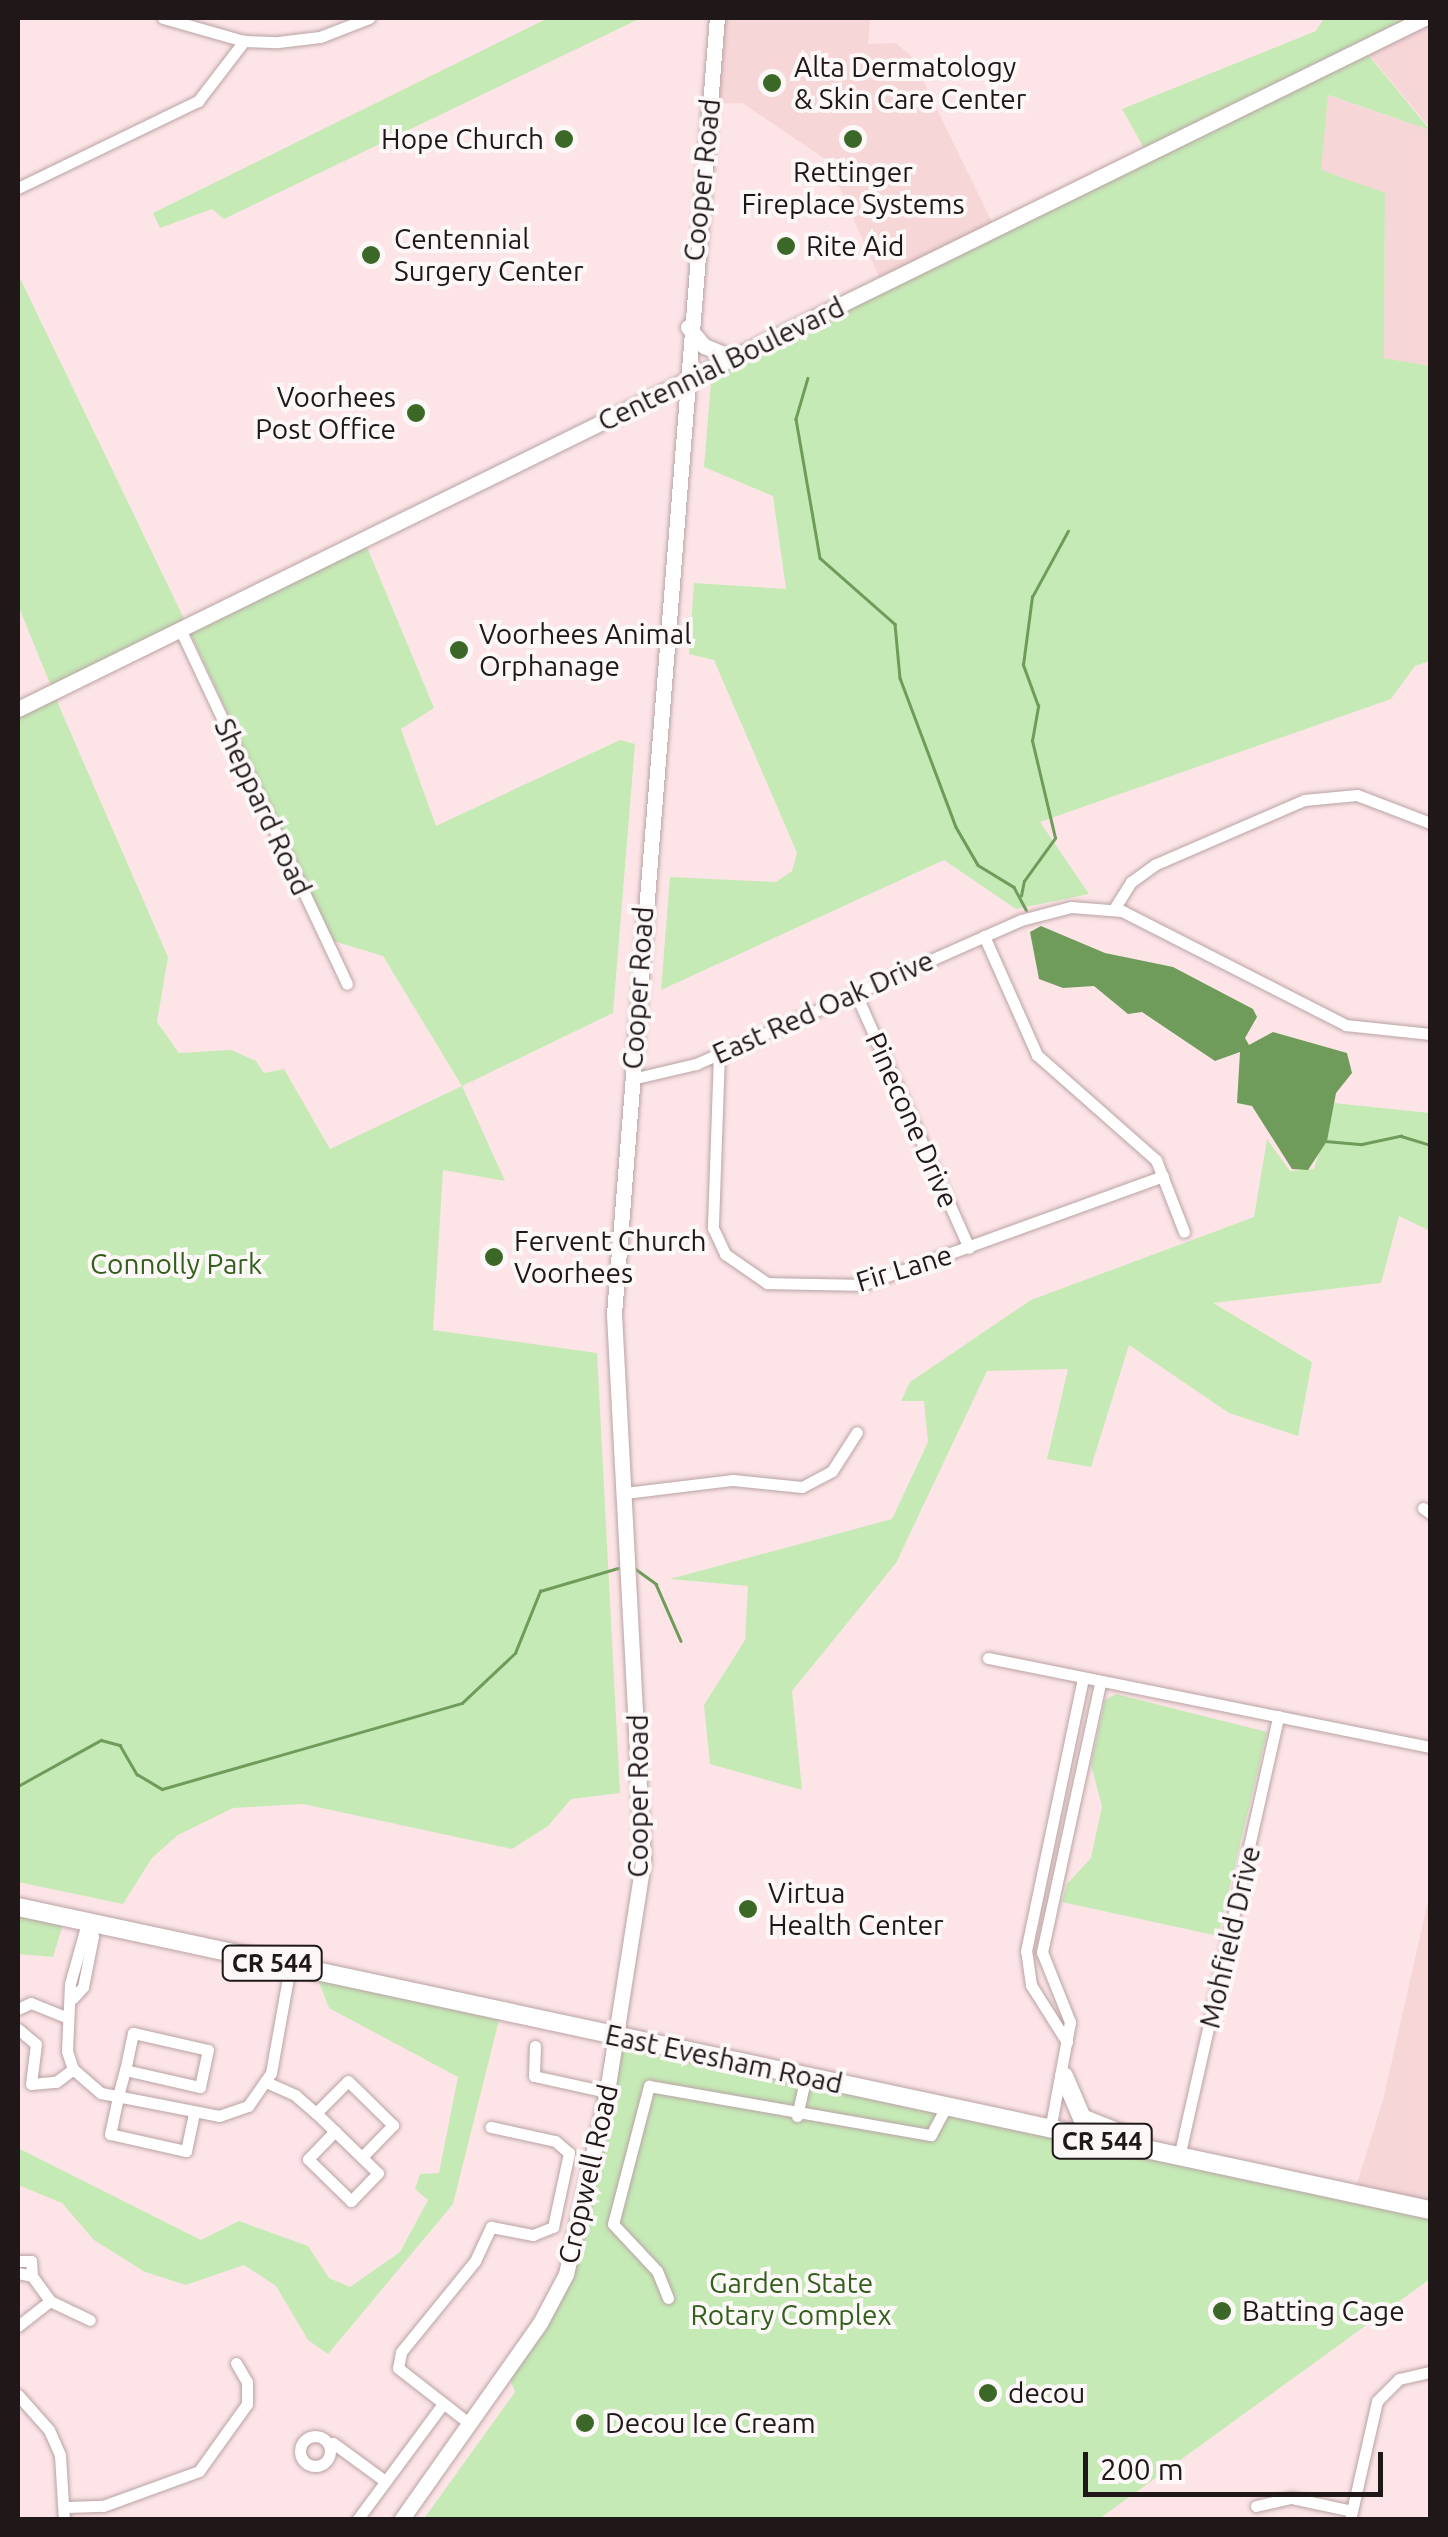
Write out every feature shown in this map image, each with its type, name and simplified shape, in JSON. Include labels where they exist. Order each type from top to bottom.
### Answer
[{"type":"main road","name":"East Evesham Road","points":[[18,1908],[1430,2210]]},
{"type":"main road","points":[[1064,2076],[1082,2118],[1159,2153]]},
{"type":"street","points":[[163,18],[244,42],[320,37],[368,18]]},
{"type":"street","name":"Cooper Road","points":[[628,1958],[643,1862],[642,1784],[614,1314],[688,381],[688,327],[717,18]]},
{"type":"street","name":"Centennial Boulevard","points":[[18,709],[1424,18]]},
{"type":"street","points":[[18,188],[198,101],[244,42]]},
{"type":"street","points":[[688,327],[704,346],[734,358]]},
{"type":"street","name":"Sheppard Road","points":[[180,629],[347,984]]},
{"type":"street","points":[[1430,823],[1358,796],[1304,800],[1154,865],[1131,882],[1114,909],[1346,1025],[1430,1034]]},
{"type":"street","name":"East Red Oak Drive","points":[[632,1079],[720,1053],[1010,924],[1071,906],[1114,909]]},
{"type":"street","points":[[984,936],[1036,1055],[1073,1092],[1147,1149],[1163,1176],[1184,1232]]},
{"type":"street","name":"Pinecone Drive","points":[[855,992],[969,1248]]},
{"type":"street","name":"Fir Lane","points":[[720,1053],[713,1228],[736,1264],[783,1286],[862,1285],[1163,1176]]},
{"type":"street","points":[[625,1493],[732,1480],[802,1487],[832,1471],[857,1432]]},
{"type":"street","points":[[988,1658],[1430,1747]]},
{"type":"street","points":[[1066,2042],[1037,2000],[1028,1968],[1044,1858],[1084,1680]]},
{"type":"street","points":[[1050,2130],[1064,2076],[1070,2022],[1042,1952],[1100,1683]]},
{"type":"street","name":"Mohfield Drive","points":[[1179,2157],[1278,1716]]},
{"type":"street","points":[[1064,1764],[1080,1768]]},
{"type":"street","points":[[1044,1858],[1061,1862]]},
{"type":"street","points":[[87,1923],[79,1933],[68,2018],[73,2070],[91,2088],[194,2114],[235,2113],[266,2082],[290,1966]]},
{"type":"street","name":"Cropwell Road","points":[[401,2520],[470,2424],[564,2278],[608,2092],[628,1958]]},
{"type":"street","points":[[18,2009],[31,2003],[68,2018]]},
{"type":"street","points":[[18,2029],[36,2044],[32,2084],[56,2082],[73,2070]]},
{"type":"street","points":[[125,2070],[200,2087],[208,2050],[133,2033],[110,2134],[186,2152],[194,2114]]},
{"type":"street","points":[[535,2046],[534,2076],[608,2092]]},
{"type":"street","points":[[797,2116],[806,2076]]},
{"type":"street","points":[[316,2113],[348,2081],[393,2125],[362,2157]]},
{"type":"street","points":[[266,2082],[316,2113],[335,2131],[362,2157],[378,2172],[351,2201],[308,2159],[335,2131]]},
{"type":"street","points":[[668,2298],[657,2270],[613,2224],[649,2086],[797,2116],[827,2114],[931,2135],[946,2107]]},
{"type":"street","points":[[470,2424],[398,2368],[401,2352],[475,2262],[491,2227],[533,2235],[553,2227],[570,2153],[555,2141],[491,2128]]},
{"type":"street","points":[[18,2261],[31,2260],[32,2276],[50,2301],[90,2320]]},
{"type":"street","points":[[18,2273],[32,2276]]},
{"type":"street","points":[[18,2326],[50,2301]]},
{"type":"street","points":[[18,2395],[49,2430],[60,2455],[66,2513],[103,2506],[199,2471],[247,2404],[247,2382],[236,2363]]},
{"type":"street","points":[[1256,2506],[1292,2498],[1351,2515],[1377,2401],[1400,2378],[1430,2372]]},
{"type":"street","points":[[357,2520],[442,2405]]},
{"type":"street","points":[[333,2443],[386,2481]]},
{"type":"shaded area","points":[[717,18],[870,18],[868,44],[896,43],[911,56],[996,230],[883,286],[828,161],[742,103],[710,104]]},
{"type":"shaded area","points":[[1430,20],[1430,128],[1366,51]]},
{"type":"shaded area","points":[[1327,95],[1430,130],[1430,366],[1384,358],[1385,193],[1321,171]]},
{"type":"shaded area","points":[[1041,926],[1105,953],[1173,967],[1253,1009],[1257,1017],[1245,1038],[1249,1045],[1273,1032],[1347,1053],[1352,1073],[1336,1093],[1327,1141],[1308,1170],[1292,1169],[1252,1106],[1237,1103],[1240,1052],[1215,1061],[1142,1012],[1128,1014],[1094,986],[1063,988],[1039,979],[1030,932]]},
{"type":"shaded area","points":[[1430,1892],[1430,2210],[1354,2193],[1383,2100]]},
{"type":"green space","points":[[548,18],[641,18],[224,219],[212,209],[160,228],[153,213]]},
{"type":"green space","points":[[1324,18],[1430,18],[1366,52],[1430,130],[1328,95],[1321,170],[1385,193],[1384,358],[1430,366],[1430,661],[1415,666],[1391,699],[1040,822],[1089,894],[1016,909],[944,860],[661,990],[670,877],[776,882],[792,871],[797,853],[714,660],[689,654],[694,583],[786,589],[773,496],[704,467],[712,370],[1149,157],[1122,109],[1316,31]]},
{"type":"green space","name":"Connolly Park","points":[[18,274],[187,625],[364,540],[434,708],[401,729],[436,826],[620,740],[635,744],[613,1013],[462,1086],[505,1181],[443,1170],[433,1330],[597,1353],[620,1793],[571,1799],[548,1826],[512,1849],[303,1804],[233,1808],[178,1835],[152,1858],[123,1904],[18,1882],[18,709],[53,691],[18,605]],"holes":[[[187,626],[333,941],[383,956],[462,1086],[330,1149],[284,1069],[264,1073],[256,1061],[231,1050],[179,1053],[157,1022],[168,957],[53,692]]]},
{"type":"green space","points":[[1334,1103],[1430,1113],[1430,1231],[1399,1216],[1381,1283],[1213,1303],[1312,1362],[1298,1436],[1229,1413],[1129,1345],[1091,1467],[1047,1459],[1068,1369],[987,1371],[896,1563],[792,1691],[802,1790],[710,1764],[704,1705],[745,1640],[748,1586],[670,1579],[892,1519],[928,1442],[924,1401],[901,1401],[910,1382],[1031,1300],[1254,1217],[1267,1139],[1290,1171],[1314,1169]]},
{"type":"green space","points":[[1116,1694],[1267,1732],[1218,1936],[1062,1902],[1067,1884],[1091,1858],[1102,1806],[1091,1765],[1105,1700]]},
{"type":"green space","points":[[18,1908],[65,1918],[53,1957],[18,1954]]},
{"type":"green space","points":[[315,1972],[501,2012],[453,2204],[328,2354],[308,2340],[276,2286],[244,2265],[186,2285],[145,2272],[94,2240],[62,2203],[18,2185],[18,2148],[201,2240],[239,2221],[308,2246],[329,2278],[350,2287],[400,2252],[428,2200],[415,2189],[420,2174],[439,2173],[458,2077],[329,2008]]},
{"type":"green space","name":"Garden State Rotary Complex","points":[[617,2036],[1430,2210],[1430,2279],[1099,2519],[423,2520],[515,2392],[507,2371],[564,2278]]},
{"type":"waterway","points":[[808,378],[796,419],[820,558],[895,624],[900,678],[956,827],[978,865],[1014,887],[1026,910]]},
{"type":"waterway","points":[[1021,896],[1024,881],[1055,838],[1032,741],[1038,706],[1023,665],[1032,597],[1068,531]]},
{"type":"waterway","points":[[1325,1141],[1362,1144],[1401,1136],[1430,1145]]},
{"type":"waterway","points":[[633,1567],[656,1584],[681,1641]]},
{"type":"waterway","points":[[18,1786],[101,1740],[120,1745],[137,1774],[162,1789],[462,1703],[515,1653],[540,1591],[618,1568]]},
{"type":"place","name":"Alta Dermatology & Skin Care Center","points":[[772,83]]},
{"type":"place","name":"Hope Church","points":[[564,139]]},
{"type":"place","name":"Rettinger Fireplace Systems","points":[[853,139]]},
{"type":"place","name":"Rite Aid","points":[[786,246]]},
{"type":"place","name":"Centennial Surgery Center","points":[[371,255]]},
{"type":"place","name":"Voorhees Post Office","points":[[416,413]]},
{"type":"place","name":"Voorhees Animal Orphanage","points":[[459,650]]},
{"type":"place","name":"Fervent Church Voorhees","points":[[494,1257]]},
{"type":"place","name":"Virtua Health Center","points":[[748,1909]]},
{"type":"place","name":"Batting Cage","points":[[1222,2311]]},
{"type":"place","name":"decou","points":[[988,2393]]},
{"type":"place","name":"Decou Ice Cream","points":[[585,2423]]}]
